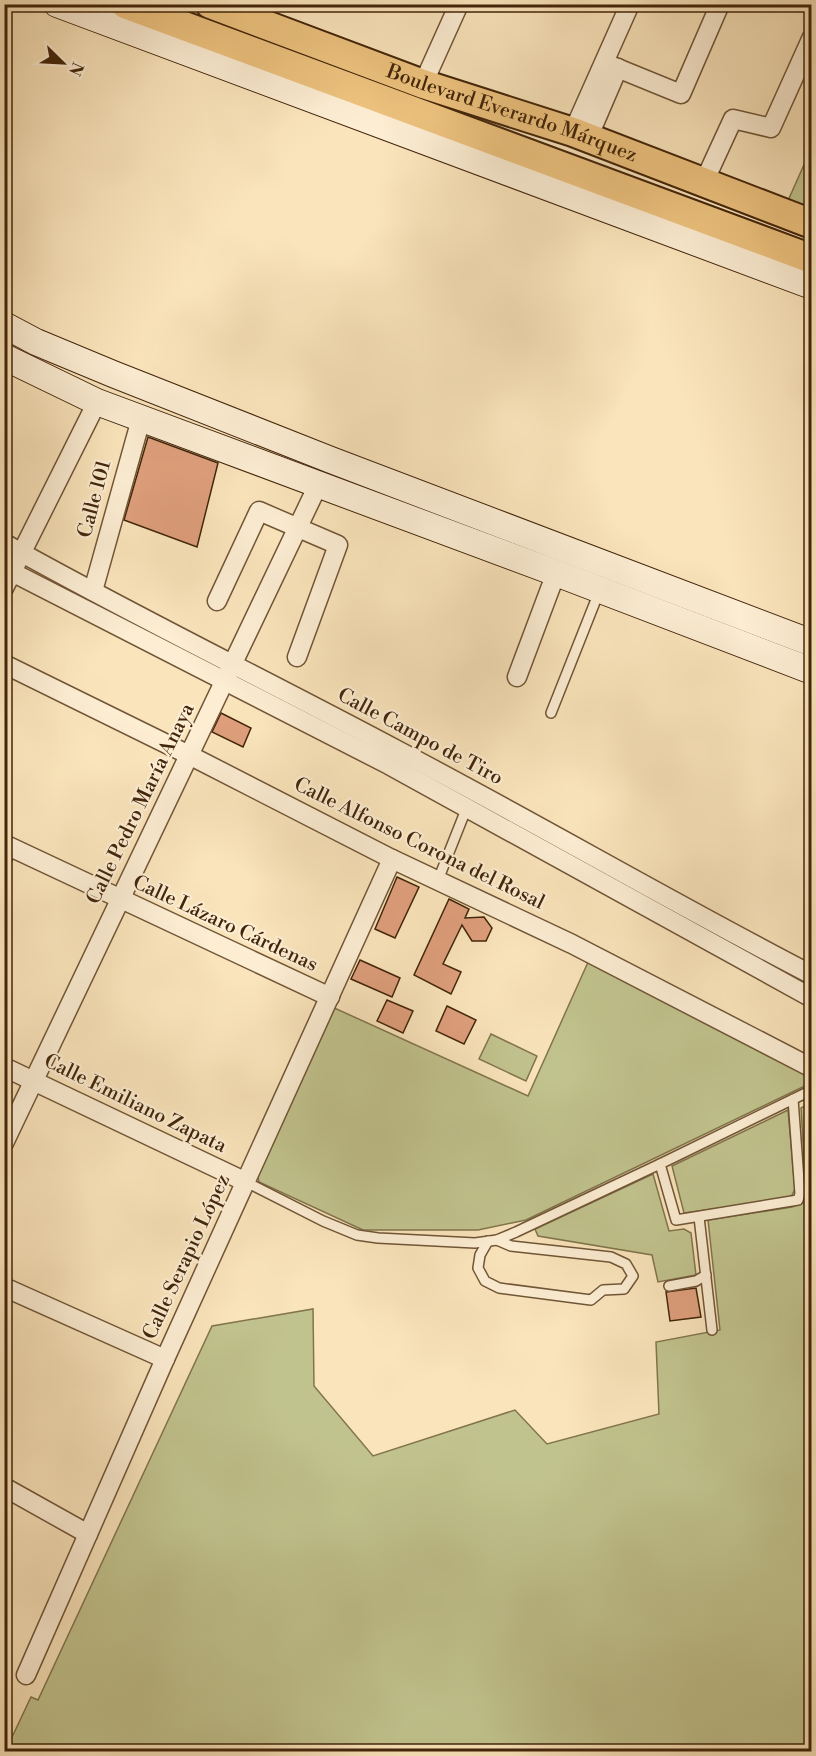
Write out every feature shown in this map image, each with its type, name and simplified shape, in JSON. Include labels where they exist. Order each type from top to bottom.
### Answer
[{"type":"main road","points":[[57,4],[812,286]]},
{"type":"main road","points":[[125,4],[812,259]]},
{"type":"main road","name":"Boulevard Everardo Márquez","points":[[221,7],[423,84],[580,135],[812,224]]},
{"type":"main road","points":[[4,325],[36,342],[113,374],[812,643]]},
{"type":"main road","points":[[4,357],[97,402],[812,671]]},
{"type":"main road","points":[[578,582],[588,558]]},
{"type":"street","points":[[423,84],[459,4]]},
{"type":"street","points":[[580,135],[611,65],[630,4]]},
{"type":"street","points":[[611,65],[681,94],[720,4]]},
{"type":"street","points":[[704,182],[733,119],[771,128],[812,37]]},
{"type":"street","points":[[7,576],[22,553],[97,402]]},
{"type":"street","name":"Calle 101","points":[[93,591],[141,419]]},
{"type":"street","name":"Calle Pedro María Anaya","points":[[4,1143],[318,486]]},
{"type":"street","points":[[217,601],[259,511],[338,545],[297,657]]},
{"type":"street","name":"Calle Campo de Tiro","points":[[4,543],[233,665],[521,827],[665,919],[812,998]]},
{"type":"street","name":"Calle Campo de Tiro","points":[[7,576],[225,681],[466,807],[521,827],[674,902],[806,973]]},
{"type":"street","points":[[517,677],[578,582]]},
{"type":"street","name":"Calle Alfonso Corona del Rosal","points":[[4,664],[392,859],[572,944],[812,1068]]},
{"type":"street","name":"Calle Lázaro Cárdenas","points":[[9,846],[330,997]]},
{"type":"street","name":"Calle Serapio López","points":[[26,1675],[165,1359],[392,859]]},
{"type":"street","points":[[665,919],[674,902]]},
{"type":"street","points":[[790,987],[806,973]]},
{"type":"street","name":"Calle Emiliano Zapata","points":[[4,1067],[246,1182]]},
{"type":"street","points":[[4,1287],[165,1359]]},
{"type":"street","points":[[4,1487],[88,1534]]},
{"type":"lane","points":[[551,713],[578,582]]},
{"type":"lane","points":[[438,880],[466,807]]},
{"type":"lane","points":[[4,865],[9,846]]},
{"type":"lane","points":[[246,1182],[323,1221],[357,1235],[475,1243],[493,1240],[660,1164],[812,1090]]},
{"type":"lane","points":[[660,1164],[676,1220],[798,1200],[800,1194],[793,1099]]},
{"type":"lane","points":[[699,1217],[712,1330]]},
{"type":"lane","points":[[493,1240],[511,1246],[611,1257],[626,1264],[633,1276],[624,1289],[603,1290],[591,1300],[499,1288],[485,1281],[478,1268],[480,1255],[493,1240]]},
{"type":"lane","points":[[669,1286],[696,1281],[706,1275]]},
{"type":"green space","points":[[811,149],[811,214],[786,205]]},
{"type":"green space","points":[[589,960],[811,1074],[811,1083],[526,1220],[478,1230],[363,1230],[259,1182],[257,1173],[330,1006],[528,1096]]},
{"type":"green space","points":[[491,1034],[537,1056],[526,1081],[479,1059]]},
{"type":"green space","points":[[811,1103],[811,1751],[5,1752],[31,1697],[38,1700],[212,1326],[313,1309],[314,1386],[373,1456],[515,1410],[547,1444],[659,1414],[656,1342],[720,1330],[708,1220],[792,1207],[802,1203],[806,1192],[801,1108]]},
{"type":"green space","points":[[788,1110],[795,1189],[792,1195],[787,1199],[684,1213],[672,1166]]},
{"type":"green space","points":[[653,1174],[669,1231],[684,1229],[691,1233],[696,1275],[658,1282],[652,1255],[538,1236],[535,1229]]},
{"type":"building","points":[[148,437],[218,463],[197,547],[124,520]]},
{"type":"building","points":[[221,713],[251,728],[243,747],[212,732]]},
{"type":"building","points":[[397,877],[419,887],[395,938],[375,929]]},
{"type":"building","points":[[449,899],[469,909],[465,918],[484,917],[492,928],[486,941],[472,941],[462,925],[443,964],[461,972],[451,994],[414,975]]},
{"type":"building","points":[[360,960],[400,978],[392,997],[351,979]]},
{"type":"building","points":[[387,1000],[413,1011],[403,1033],[377,1021]]},
{"type":"building","points":[[447,1006],[476,1020],[464,1044],[436,1031]]},
{"type":"building","points":[[696,1288],[701,1317],[670,1321],[666,1292]]}]
